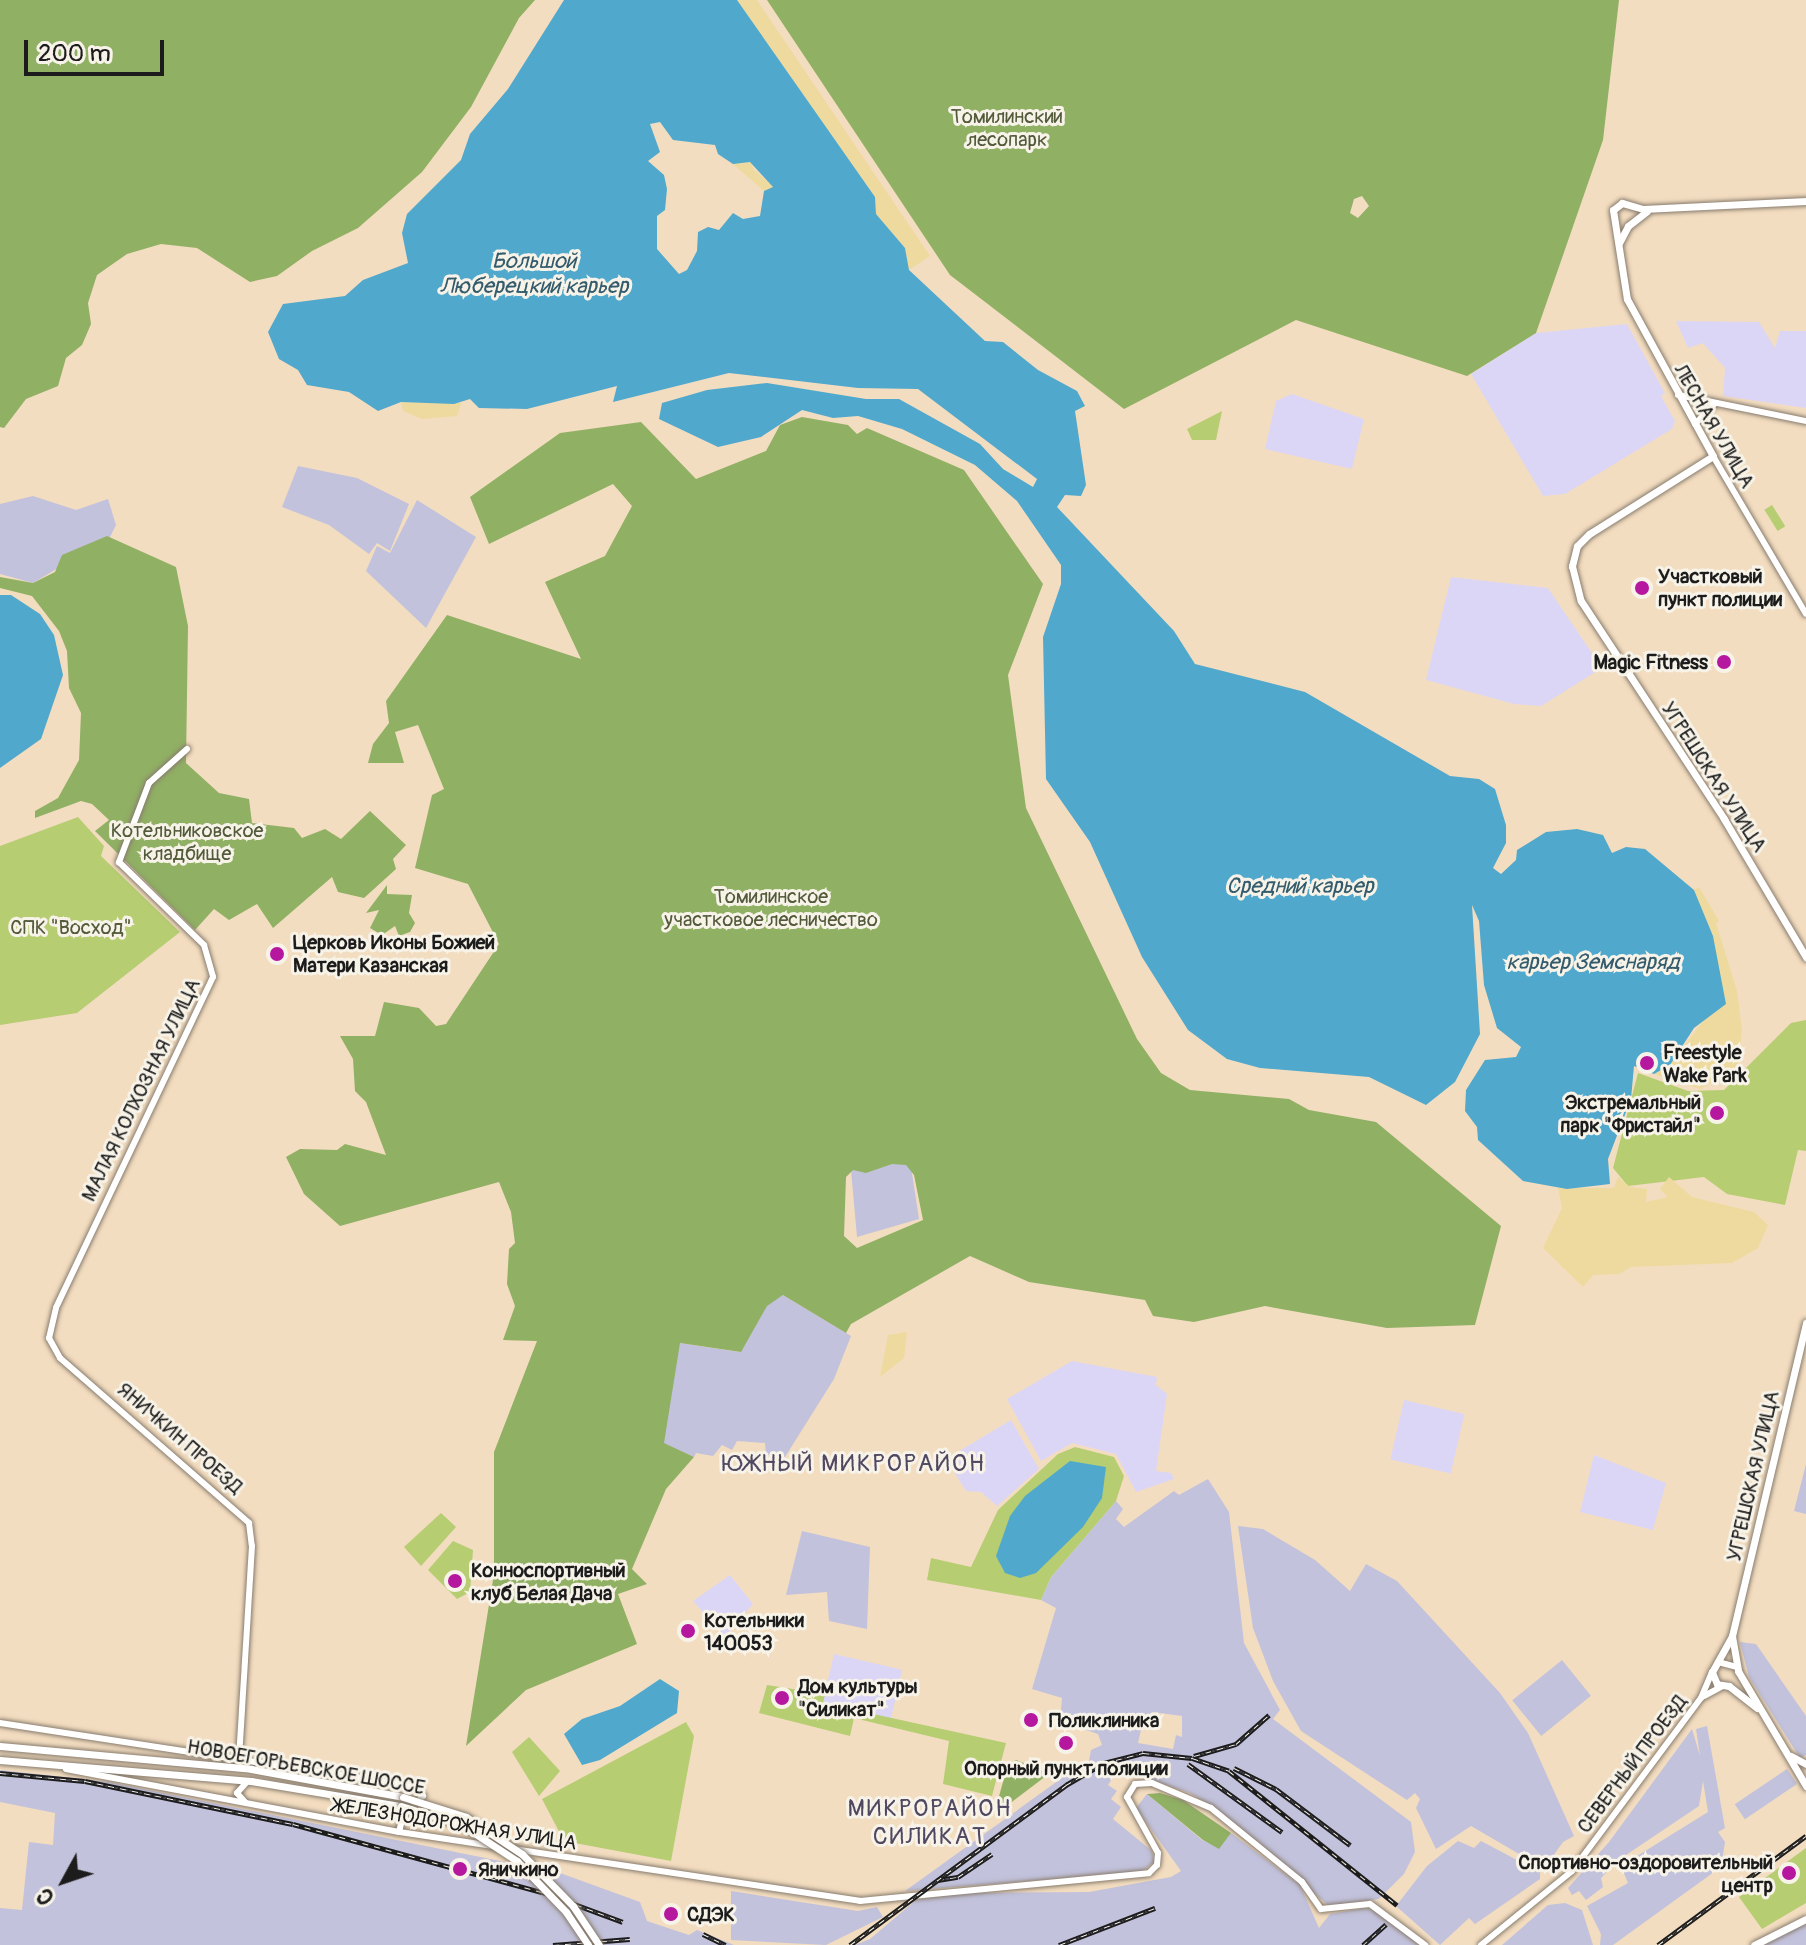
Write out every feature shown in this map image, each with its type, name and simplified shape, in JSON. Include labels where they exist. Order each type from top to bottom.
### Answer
[{"type":"main road","points":[[1631,223],[1615,223],[1614,207],[1622,203],[1651,209],[1806,201]]},
{"type":"main road","points":[[1631,223],[1632,207]]},
{"type":"main road","points":[[1618,245],[1631,223],[1651,209]]},
{"type":"main road","name":"ЛЕСНАЯ УЛИЦА","points":[[1615,223],[1627,299],[1713,456]]},
{"type":"main road","name":"УГРЕШСКАЯ УЛИЦА","points":[[1713,456],[1589,534],[1572,557],[1572,582],[1806,957]]},
{"type":"main road","name":"УГРЕШСКАЯ УЛИЦА","points":[[1757,1708],[1712,1672],[1732,1636],[1806,1323]]},
{"type":"main road","name":"УГРЕШСКАЯ УЛИЦА","points":[[1732,1636],[1737,1669],[1804,1784]]},
{"type":"main road","name":"НОВОЕГОРЬЕВСКОЕ ШОССЕ","points":[[0,1746],[251,1769],[466,1817],[522,1854],[573,1906],[599,1945]]},
{"type":"main road","name":"УГРЕШСКАЯ УЛИЦА","points":[[1786,1753],[1806,1765]]},
{"type":"main road","name":"НОВОЕГОРЬЕВСКОЕ ШОССЕ","points":[[0,1760],[251,1781],[402,1801],[462,1825],[517,1861],[566,1912],[588,1945]]},
{"type":"main road","points":[[1754,1945],[1806,1919]]},
{"type":"street","points":[[1678,395],[1806,421]]},
{"type":"street","points":[[1695,424],[1714,404]]},
{"type":"street","name":"ЛЕСНАЯ УЛИЦА","points":[[1713,456],[1806,614]]},
{"type":"street","name":"МАЛАЯ КОЛХОЗНАЯ УЛИЦА","points":[[54,1351],[49,1338],[56,1308],[213,977],[204,945],[119,862],[153,775],[187,749]]},
{"type":"street","name":"ЯНИЧКИН ПРОЕЗД","points":[[54,1351],[249,1523],[252,1546],[239,1758]]},
{"type":"street","points":[[1718,1662],[1737,1669],[1726,1686]]},
{"type":"street","name":"СЕВЕРНЫЙ ПРОЕЗД","points":[[1481,1945],[1572,1871],[1701,1698],[1712,1672]]},
{"type":"street","name":"СЕВЕРНЫЙ ПРОЕЗД","points":[[1701,1698],[1726,1686]]},
{"type":"street","points":[[0,1723],[412,1786],[423,1796],[403,1816],[399,1832]]},
{"type":"street","name":"ЖЕЛЕЗНОДОРОЖНАЯ УЛИЦА","points":[[23,1761],[399,1832],[847,1901],[1149,1873],[1157,1865],[1158,1853],[1134,1818],[1127,1797],[1131,1786],[1146,1783],[1211,1808],[1302,1882],[1321,1909],[1370,1904],[1382,1908],[1425,1945]]},
{"type":"street","points":[[1804,1784],[1806,1765]]},
{"type":"street","points":[[248,1804],[237,1793],[251,1781]]},
{"type":"shaded area","points":[[1676,321],[1759,322],[1775,348],[1780,331],[1806,331],[1806,408],[1723,396],[1725,368],[1703,343],[1688,348]]},
{"type":"shaded area","points":[[1627,324],[1665,393],[1661,396],[1675,421],[1672,429],[1565,494],[1543,496],[1471,374],[1536,333]]},
{"type":"shaded area","points":[[1292,394],[1364,419],[1352,469],[1265,449],[1276,401]]},
{"type":"shaded area","points":[[298,466],[357,478],[409,504],[390,551],[377,543],[369,554],[329,525],[282,507]]},
{"type":"shaded area","points":[[33,496],[76,510],[108,499],[116,525],[110,537],[33,583],[0,574],[0,504]]},
{"type":"shaded area","points":[[417,500],[476,537],[426,628],[366,571],[377,546],[390,553]]},
{"type":"shaded area","points":[[1451,577],[1548,588],[1602,668],[1541,706],[1514,704],[1426,680]]},
{"type":"shaded area","points":[[908,1147],[919,1219],[857,1237],[850,1159]]},
{"type":"shaded area","points":[[783,1295],[851,1336],[834,1379],[785,1457],[766,1455],[765,1443],[737,1441],[732,1450],[722,1445],[713,1456],[696,1453],[694,1457],[663,1443],[679,1343],[740,1352],[767,1305]]},
{"type":"shaded area","points":[[1072,1361],[1157,1377],[1156,1385],[1167,1394],[1156,1471],[1171,1473],[1174,1479],[1136,1492],[1116,1454],[1072,1443],[1041,1461],[1007,1399]]},
{"type":"shaded area","points":[[1404,1400],[1464,1414],[1451,1473],[1390,1459]]},
{"type":"shaded area","points":[[1011,1420],[1039,1469],[997,1506],[981,1492],[966,1491],[946,1459]]},
{"type":"shaded area","points":[[1594,1455],[1666,1483],[1653,1530],[1580,1512]]},
{"type":"shaded area","points":[[1806,1464],[1806,1514],[1794,1511]]},
{"type":"shaded area","points":[[1208,1479],[1229,1512],[1244,1643],[1280,1710],[1273,1719],[1411,1822],[1415,1852],[1404,1874],[1379,1899],[1329,1906],[1210,1805],[1190,1793],[1118,1769],[1108,1785],[1117,1791],[1111,1799],[1121,1807],[1113,1819],[1152,1851],[1154,1862],[1141,1872],[905,1891],[1080,1765],[1088,1766],[1091,1750],[1102,1745],[1098,1734],[1060,1721],[1062,1698],[1032,1689],[1056,1608],[1041,1600],[1051,1577],[1116,1501],[1123,1509],[1116,1519],[1124,1527],[1174,1491],[1179,1495]],"holes":[[[1152,1712],[1182,1716],[1182,1737],[1176,1735],[1173,1749],[1138,1743],[1143,1721]]]},
{"type":"shaded area","points":[[1238,1526],[1263,1529],[1315,1560],[1350,1591],[1366,1564],[1397,1581],[1500,1693],[1528,1733],[1574,1836],[1563,1842],[1543,1868],[1471,1826],[1436,1849],[1416,1808],[1420,1799],[1415,1793],[1407,1800],[1301,1731],[1273,1681],[1253,1628]]},
{"type":"shaded area","points":[[802,1531],[870,1547],[867,1629],[829,1621],[827,1592],[786,1595]]},
{"type":"shaded area","points":[[730,1575],[753,1604],[725,1637],[693,1601]]},
{"type":"shaded area","points":[[1740,1642],[1756,1644],[1806,1716],[1806,1755],[1800,1758],[1749,1677]]},
{"type":"shaded area","points":[[834,1654],[902,1670],[891,1718],[823,1703]]},
{"type":"shaded area","points":[[1562,1660],[1591,1696],[1541,1736],[1512,1700]]},
{"type":"shaded area","points":[[1707,1726],[1725,1828],[1718,1832],[1725,1842],[1721,1867],[1613,1945],[1600,1945],[1601,1934],[1587,1906],[1628,1883],[1621,1866],[1708,1812],[1703,1781],[1699,1806],[1620,1859],[1601,1878],[1603,1887],[1586,1900],[1579,1891],[1572,1895],[1568,1888],[1609,1842],[1692,1729],[1700,1756],[1696,1729]]},
{"type":"shaded area","points":[[1787,1769],[1797,1784],[1745,1819],[1735,1804]]},
{"type":"shaded area","points":[[0,1770],[109,1782],[560,1873],[640,1902],[647,1921],[689,1935],[697,1930],[734,1945],[0,1945],[0,1908],[22,1910],[29,1842],[53,1845],[55,1813],[0,1802]]},
{"type":"shaded area","points":[[1147,1794],[1202,1840],[1219,1848],[1231,1833],[1300,1885],[1319,1928],[1330,1914],[1365,1908],[1380,1912],[1419,1945],[855,1945],[870,1939],[916,1900],[963,1893],[1089,1892],[1171,1877],[1181,1871],[1136,1808]]},
{"type":"shaded area","points":[[1458,1841],[1474,1848],[1481,1841],[1540,1872],[1540,1879],[1475,1924],[1469,1918],[1440,1945],[1396,1906],[1427,1866]]},
{"type":"shaded area","points":[[731,1891],[858,1911],[877,1907],[883,1917],[826,1945],[731,1940]]},
{"type":"shaded area","points":[[1565,1903],[1582,1910],[1593,1945],[1502,1945],[1548,1905]]},
{"type":"shaded area","points":[[1806,1921],[1806,1945],[1763,1945]]},
{"type":"green space","points":[[0,0],[535,0],[519,18],[471,107],[422,172],[358,228],[312,251],[277,276],[250,282],[197,248],[161,244],[127,254],[97,275],[88,303],[91,324],[82,345],[66,358],[58,386],[26,399],[4,428],[0,427]]},
{"type":"green space","name":"Томилинский лесопарк","points":[[767,0],[1619,0],[1603,140],[1536,333],[1467,376],[1296,320],[1124,409],[950,275]],"holes":[[[1362,196],[1369,206],[1358,218],[1350,213],[1354,199]]]},
{"type":"green space","points":[[1222,411],[1216,440],[1192,440],[1187,429]]},
{"type":"green space","name":"Томилинское участковое лесничество","points":[[802,417],[848,425],[857,434],[867,428],[964,470],[1043,584],[1008,675],[1026,808],[1137,1039],[1161,1073],[1190,1090],[1289,1099],[1309,1110],[1376,1122],[1501,1226],[1475,1325],[1387,1328],[1265,1306],[1194,1322],[1153,1316],[1145,1300],[1029,1282],[970,1256],[851,1324],[846,1333],[783,1295],[767,1306],[741,1352],[680,1343],[664,1443],[694,1457],[666,1489],[632,1569],[647,1584],[618,1594],[637,1644],[526,1690],[466,1746],[494,1574],[494,1452],[537,1341],[503,1340],[515,1306],[507,1284],[509,1249],[515,1243],[511,1212],[499,1182],[340,1226],[304,1194],[286,1157],[300,1149],[337,1150],[345,1144],[386,1155],[366,1102],[355,1091],[353,1059],[340,1036],[375,1036],[384,1002],[419,1008],[436,1026],[446,1024],[499,944],[468,884],[415,868],[432,795],[444,789],[418,725],[395,732],[404,763],[368,763],[373,744],[389,723],[386,701],[447,615],[581,659],[545,582],[605,556],[632,506],[613,484],[489,544],[470,497],[560,433],[641,422],[696,479],[766,451],[780,425]],"holes":[[[892,1164],[906,1165],[914,1175],[923,1220],[857,1248],[844,1236],[846,1177],[853,1170],[866,1173]]]},
{"type":"green space","points":[[1772,505],[1785,526],[1778,531],[1764,510]]},
{"type":"green space","name":"Котельниковское кладбище","points":[[107,536],[176,567],[188,626],[186,763],[219,793],[249,799],[252,823],[294,828],[302,838],[325,829],[341,839],[370,811],[406,845],[393,859],[396,869],[364,898],[338,892],[332,877],[273,928],[257,904],[229,920],[214,909],[195,930],[95,831],[109,820],[92,804],[81,801],[35,818],[35,811],[58,798],[79,760],[81,713],[69,688],[67,651],[59,631],[32,596],[0,588],[0,577],[33,583],[55,572],[62,555]]},
{"type":"green space","name":"СПК \"Восход\"","points":[[78,817],[104,846],[101,856],[180,932],[77,1013],[0,1025],[0,846]]},
{"type":"green space","points":[[387,885],[387,894],[412,895],[409,913],[415,923],[410,932],[399,936],[395,926],[382,935],[370,928],[379,910],[366,913]]},
{"type":"green space","name":"Экстремальный парк \"Фристайл\"","points":[[1806,1020],[1806,1151],[1798,1150],[1785,1205],[1727,1194],[1704,1177],[1628,1186],[1613,1168],[1638,1073],[1688,1091],[1724,1090],[1791,1023]]},
{"type":"green space","points":[[1075,1447],[1114,1457],[1124,1476],[1116,1501],[1051,1577],[1041,1600],[927,1580],[931,1558],[971,1567],[998,1510],[1058,1454]]},
{"type":"green space","points":[[441,1513],[456,1527],[421,1566],[404,1547]]},
{"type":"green space","name":"Конноспортивный клуб Белая Дача","points":[[453,1541],[473,1550],[470,1592],[457,1599],[428,1570]]},
{"type":"green space","points":[[767,1685],[825,1694],[823,1703],[1006,1743],[992,1796],[943,1784],[949,1741],[854,1718],[850,1736],[759,1713]]},
{"type":"green space","points":[[686,1722],[694,1736],[671,1861],[564,1841],[542,1799]]},
{"type":"green space","points":[[529,1737],[560,1771],[539,1796],[512,1752]]},
{"type":"green space","points":[[1016,1760],[1050,1773],[1000,1811],[996,1807],[1008,1764]]},
{"type":"green space","points":[[1160,1793],[1183,1800],[1231,1833],[1219,1849],[1203,1840],[1147,1794]]},
{"type":"green space","name":"Спортивно-оздоровительный центр","points":[[1806,1848],[1806,1903],[1762,1929],[1739,1897]]},
{"type":"sand","points":[[737,0],[757,0],[930,256],[909,270],[905,248],[876,214],[875,197]]},
{"type":"sand","points":[[750,161],[754,170],[774,187],[764,191],[733,164]]},
{"type":"sand","points":[[401,402],[461,404],[457,416],[422,419],[403,411]]},
{"type":"sand","points":[[1699,887],[1719,921],[1716,923],[1737,991],[1742,1030],[1738,1068],[1700,1089],[1654,1074],[1670,1065],[1707,1016],[1718,968],[1713,936],[1694,890]]},
{"type":"sand","points":[[1618,1177],[1630,1187],[1647,1189],[1646,1202],[1668,1197],[1660,1189],[1669,1177],[1692,1197],[1754,1212],[1768,1225],[1758,1248],[1732,1263],[1631,1267],[1619,1274],[1593,1275],[1583,1287],[1543,1248],[1562,1208],[1558,1188],[1614,1188]]},
{"type":"sand","points":[[907,1332],[904,1358],[880,1377],[888,1335]]},
{"type":"water","points":[[564,0],[737,0],[875,197],[876,214],[905,248],[909,270],[985,341],[1003,342],[1038,370],[1077,391],[1085,406],[1075,411],[1086,485],[1081,496],[1065,495],[1057,507],[1174,631],[1195,664],[1305,692],[1450,776],[1479,779],[1495,789],[1506,825],[1506,843],[1493,868],[1501,874],[1516,860],[1517,850],[1546,832],[1577,829],[1603,835],[1612,853],[1626,847],[1645,849],[1694,890],[1713,936],[1726,1004],[1694,1028],[1670,1065],[1654,1074],[1634,1066],[1631,1099],[1608,1159],[1610,1184],[1567,1189],[1523,1181],[1478,1140],[1477,1127],[1465,1111],[1466,1090],[1485,1060],[1516,1057],[1521,1047],[1497,1028],[1484,985],[1479,921],[1472,905],[1480,1034],[1455,1082],[1426,1105],[1369,1077],[1260,1068],[1227,1059],[1188,1030],[1142,957],[1090,842],[1046,779],[1043,637],[1061,584],[1061,565],[1017,501],[975,465],[902,429],[858,416],[833,418],[802,410],[761,437],[718,447],[659,419],[662,403],[707,390],[767,383],[866,399],[899,399],[980,444],[1003,469],[1033,487],[1037,479],[918,389],[858,388],[729,373],[613,402],[617,386],[527,409],[479,408],[470,399],[454,404],[401,402],[378,411],[349,392],[307,385],[298,370],[279,359],[268,332],[283,304],[345,296],[363,280],[408,263],[402,233],[407,214],[461,160],[470,134],[508,89]],"holes":[[[660,122],[673,140],[715,145],[718,154],[733,164],[750,162],[773,187],[764,191],[760,216],[743,219],[733,213],[719,230],[708,227],[698,232],[697,251],[687,270],[679,274],[657,249],[657,216],[665,210],[667,189],[664,175],[648,161],[660,152],[650,124]]]},
{"type":"water","points":[[0,595],[11,595],[40,614],[54,635],[63,675],[41,739],[0,768]]},
{"type":"water","points":[[1070,1461],[1106,1467],[1102,1498],[1083,1527],[1036,1573],[1020,1578],[1005,1573],[996,1556],[1010,1516],[1025,1496]]},
{"type":"water","points":[[660,1679],[679,1691],[677,1713],[600,1760],[582,1765],[564,1734],[582,1719],[620,1706]]},
{"type":"railway","points":[[1194,1756],[1236,1744],[1269,1715]]},
{"type":"railway","points":[[850,1945],[1066,1785],[1104,1763],[1143,1753],[1192,1758],[1229,1771],[1397,1905]]},
{"type":"railway","points":[[1188,1764],[1282,1832]]},
{"type":"railway","points":[[1234,1768],[1276,1789],[1350,1845]]},
{"type":"railway","points":[[0,1773],[85,1781],[293,1824],[542,1892],[623,1922]]},
{"type":"railway","points":[[1658,1945],[1806,1836]]},
{"type":"railway","points":[[938,1880],[958,1877],[992,1854]]},
{"type":"railway","points":[[1059,1945],[1155,1908]]},
{"type":"railway","points":[[1363,1945],[1386,1924]]},
{"type":"railway","points":[[703,1934],[726,1945]]},
{"type":"railway","points":[[553,1945],[630,1939]]},
{"type":"place","name":"Участковый пункт полиции","points":[[1642,588]]},
{"type":"place","name":"Magic Fitness","points":[[1724,662]]},
{"type":"place","name":"Церковь Иконы Божией Матери Казанская","points":[[277,954]]},
{"type":"place","name":"Freestyle Wake Park","points":[[1647,1063]]},
{"type":"place","name":"Экстремальный парк \"Фристайл\"","points":[[1717,1113]]},
{"type":"place","name":"Конноспортивный клуб Белая Дача","points":[[455,1581]]},
{"type":"place","name":"Котельники 140053","points":[[688,1631]]},
{"type":"place","name":"Дом культуры \"Силикат\"","points":[[782,1698]]},
{"type":"place","name":"Поликлиника","points":[[1031,1720]]},
{"type":"place","name":"Опорный пункт полиции","points":[[1066,1743]]},
{"type":"place","name":"Яничкино","points":[[460,1869]]},
{"type":"place","name":"Спортивно-оздоровительный центр","points":[[1789,1873]]},
{"type":"place","name":"СДЭК","points":[[671,1914]]},
{"type":"district","name":"ЮЖНЫЙ МИКРОРАЙОН","points":[[854,1464]]},
{"type":"district","name":"МИКРОРАЙОН СИЛИКАТ","points":[[930,1823]]},
{"type":"water label","name":"Большой Люберецкий карьер","points":[[534,274]]},
{"type":"water label","name":"Средний карьер","points":[[1300,887]]},
{"type":"water label","name":"карьер Земснаряд","points":[[1593,963]]}]
